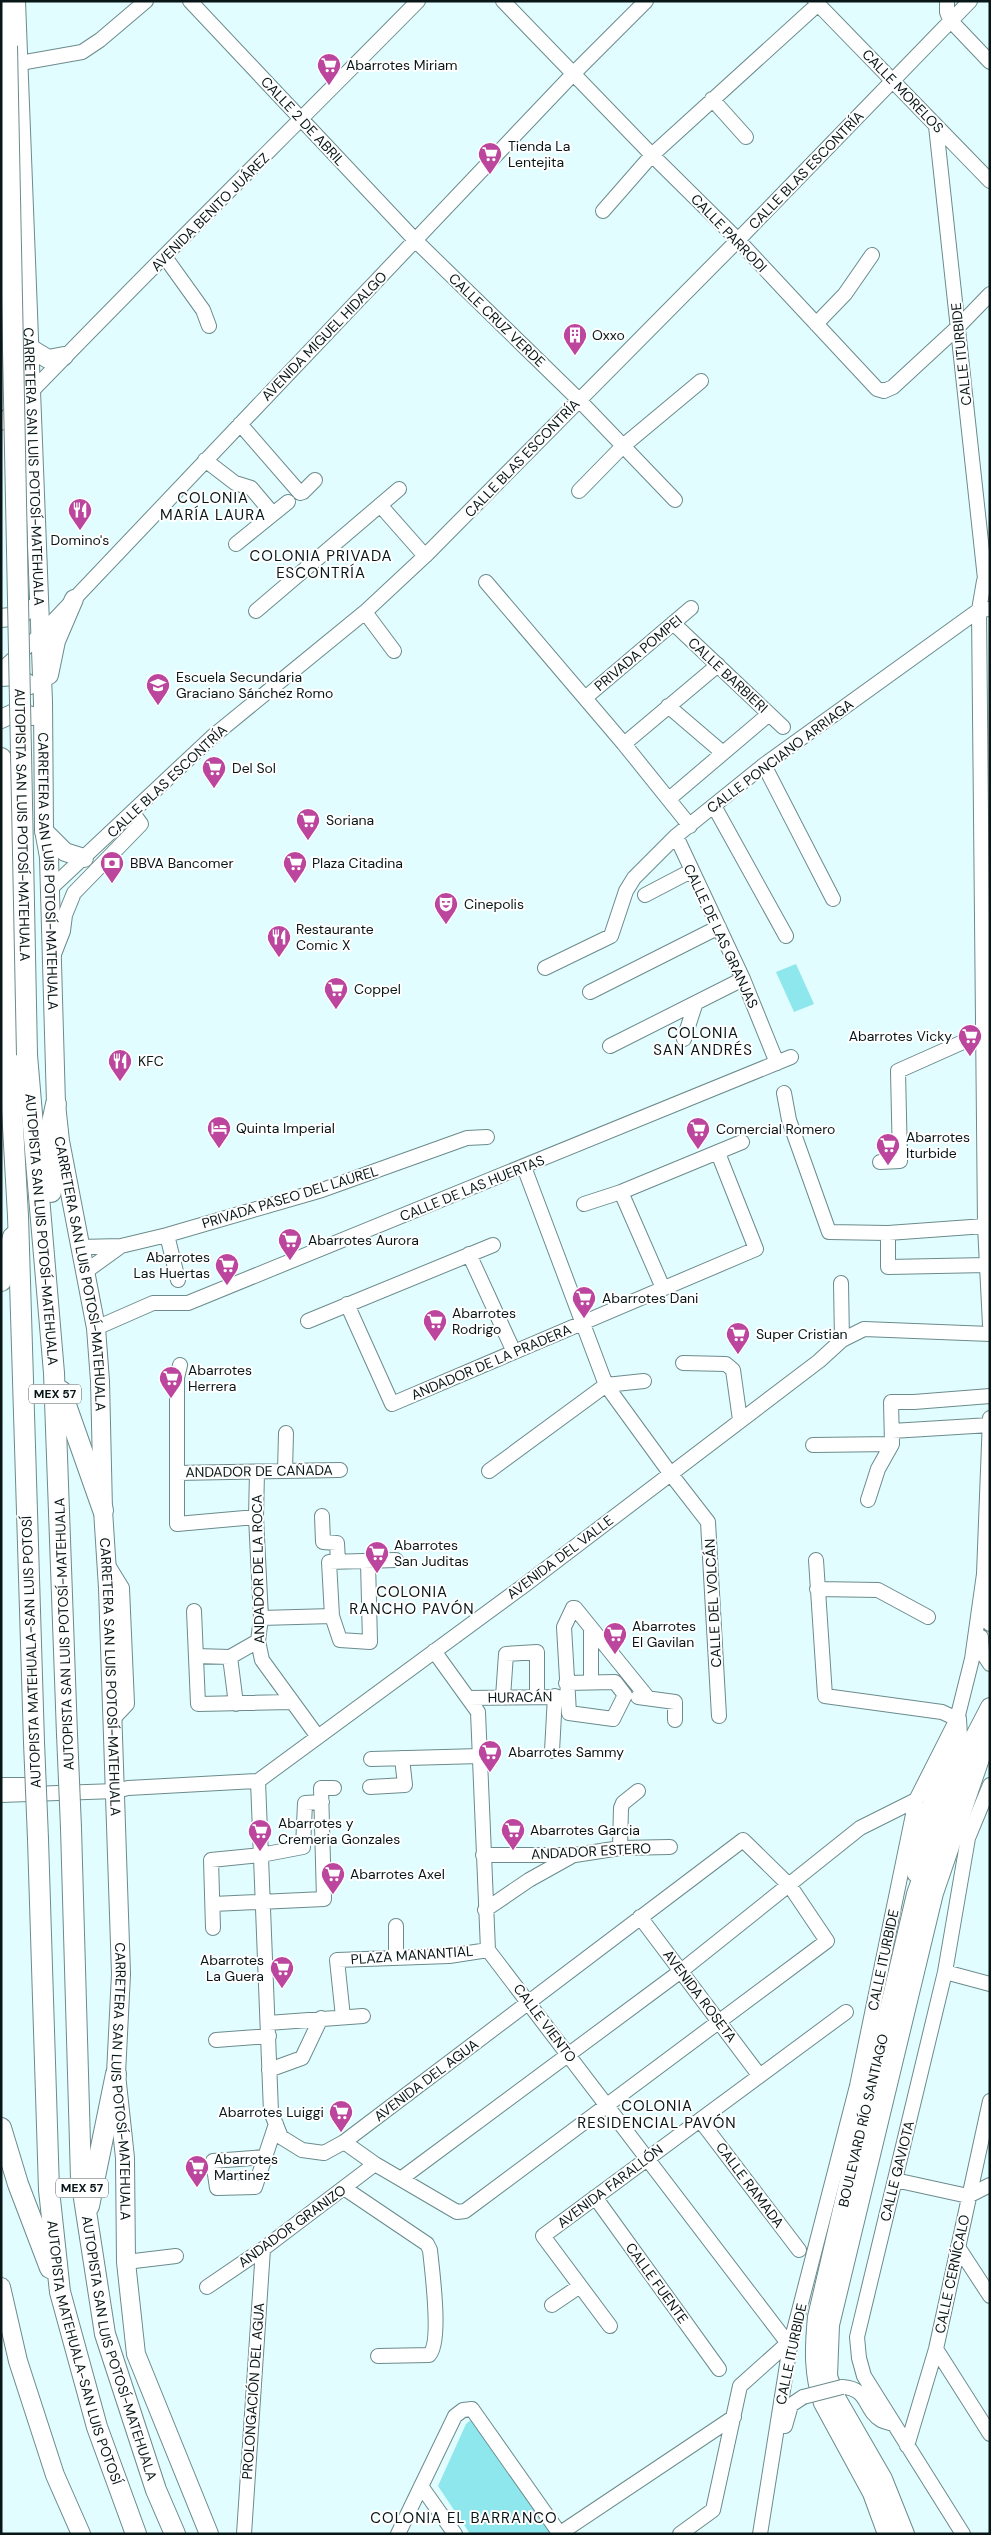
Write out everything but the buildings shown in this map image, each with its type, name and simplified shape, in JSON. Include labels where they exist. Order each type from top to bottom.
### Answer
[{"type":"highway","name":"AUTOPISTA SAN LUIS POTOSÍ-MATEHUALA","points":[[6,1],[18,1055],[50,1314],[54,1373],[72,1828],[80,2178],[105,2334],[156,2490],[175,2534]]},
{"type":"highway","name":"AUTOPISTA MATEHUALA-SAN LUIS POTOSÍ","points":[[1,758],[18,1055],[18,1216],[49,2190],[60,2292],[97,2427],[136,2534]]},
{"type":"highway","points":[[50,1314],[51,1127],[56,1104]]},
{"type":"highway","points":[[1,1281],[18,1216]]},
{"type":"highway","points":[[54,1373],[103,1510]]},
{"type":"highway","points":[[87,2218],[116,2074]]},
{"type":"highway","points":[[1,2128],[18,2184],[60,2292]]},
{"type":"main road","name":"CARRETERA SAN LUIS POTOSÍ-MATEHUALA","points":[[16,1],[20,63],[43,702],[44,830],[49,857],[56,1104],[60,1141],[96,1328],[100,1381],[103,1510],[112,1720],[120,1788],[121,1974],[116,2074],[125,2158],[126,2262],[136,2354],[208,2534]]},
{"type":"main road","points":[[1,352],[30,341],[48,359],[64,356]]},
{"type":"main road","points":[[1,446],[13,444],[23,447],[34,457]]},
{"type":"main road","points":[[1,618],[19,616],[39,596]]},
{"type":"main road","points":[[43,702],[56,641],[74,599]]},
{"type":"main road","points":[[2,669],[28,682],[43,702]]},
{"type":"main road","points":[[1,719],[16,712],[29,714],[34,718],[35,758],[43,800]]},
{"type":"main road","points":[[44,830],[64,852],[84,858]]},
{"type":"main road","name":"BOULEVARD RÍO SANTIAGO","points":[[886,2534],[872,2493],[823,2403],[815,2377],[814,2358],[817,2318],[916,1894],[962,1759],[990,1706]]},
{"type":"main road","points":[[916,1894],[918,1839],[958,1736],[957,1719]]},
{"type":"main road","name":"BOULEVARD RÍO SANTIAGO","points":[[905,2534],[883,2479],[834,2394],[828,2376],[830,2325],[934,1893],[982,1753],[990,1736]]},
{"type":"main road","points":[[1,2287],[18,2361],[55,2475],[81,2534]]},
{"type":"street","points":[[20,63],[82,52],[100,40],[146,1]]},
{"type":"street","name":"CALLE 2 DE ABRIL","points":[[190,1],[416,241]]},
{"type":"street","name":"AVENIDA BENITO JUÁREZ","points":[[1,423],[64,356],[165,257],[418,1]]},
{"type":"street","name":"CALLE PARRODI","points":[[503,1],[652,155],[738,240],[877,389],[884,391],[893,387],[958,327]]},
{"type":"street","name":"AVENIDA MIGUEL HIDALGO","points":[[2,669],[40,635],[205,460],[646,1]]},
{"type":"street","points":[[947,1],[947,12],[950,20],[990,62]]},
{"type":"street","name":"CALLE BLAS ESCONTRÍA","points":[[50,890],[84,858],[137,819],[212,737],[364,612],[425,556],[738,240],[970,1]]},
{"type":"street","points":[[602,211],[652,155],[817,3]]},
{"type":"street","name":"CALLE MORELOS","points":[[817,3],[990,181]]},
{"type":"street","points":[[712,99],[746,137]]},
{"type":"street","name":"CALLE ITURBIDE","points":[[936,126],[984,581],[985,1226],[990,1325]]},
{"type":"street","name":"CALLE CRUZ VERDE","points":[[416,241],[579,400],[675,500]]},
{"type":"street","points":[[816,324],[845,294],[872,255]]},
{"type":"street","points":[[165,257],[204,310],[209,326]]},
{"type":"street","points":[[958,327],[990,294]]},
{"type":"street","points":[[578,491],[623,446],[701,381]]},
{"type":"street","points":[[240,424],[300,492],[303,492],[315,480]]},
{"type":"street","points":[[205,460],[235,483],[251,488],[273,514]]},
{"type":"street","points":[[256,611],[399,489]]},
{"type":"street","points":[[236,544],[288,502]]},
{"type":"street","points":[[380,505],[425,556]]},
{"type":"street","name":"CALLE ITURBIDE","points":[[984,581],[990,599]]},
{"type":"street","points":[[486,582],[584,698],[672,797],[693,824]]},
{"type":"street","name":"PRIVADA POMPEI","points":[[584,698],[691,608]]},
{"type":"street","name":"CALLE PONCIANO ARRIAGA","points":[[545,968],[608,938],[612,933],[626,891],[634,878],[676,836],[764,765],[984,610]]},
{"type":"street","points":[[364,612],[394,651]]},
{"type":"street","name":"CALLE BARBIERI","points":[[673,623],[783,727]]},
{"type":"street","points":[[624,744],[718,665]]},
{"type":"street","points":[[668,706],[723,753]]},
{"type":"street","points":[[672,797],[769,714]]},
{"type":"street","points":[[764,765],[833,898]]},
{"type":"street","points":[[714,806],[786,936]]},
{"type":"street","points":[[52,958],[63,931],[65,915],[74,893],[137,819]]},
{"type":"street","name":"CALLE DE LAS GRANJAS","points":[[676,836],[743,979],[777,1063]]},
{"type":"street","points":[[645,895],[691,871]]},
{"type":"street","points":[[590,992],[719,926]]},
{"type":"street","points":[[610,1046],[695,1005],[743,979]]},
{"type":"street","points":[[684,1039],[695,1005]]},
{"type":"street","points":[[880,1162],[900,1161],[898,1071],[986,1032]]},
{"type":"street","name":"CALLE DE LAS HUERTAS","points":[[96,1328],[153,1303],[188,1303],[791,1057]]},
{"type":"street","points":[[784,1094],[789,1120],[829,1232],[888,1234],[985,1226]]},
{"type":"street","name":"PRIVADA PASEO DEL LAUREL","points":[[80,1248],[121,1246],[167,1235],[322,1190],[467,1138],[487,1137]]},
{"type":"street","points":[[584,1204],[621,1192],[742,1142]]},
{"type":"street","name":"ANDADOR DE LA PRADERA","points":[[347,1304],[392,1404],[756,1249],[718,1153]]},
{"type":"street","name":"CALLE DEL VOLCÁN","points":[[524,1167],[606,1385],[670,1473],[705,1517],[710,1528],[719,1716]]},
{"type":"street","points":[[621,1192],[663,1288]]},
{"type":"street","points":[[888,1234],[888,1267],[987,1265]]},
{"type":"street","points":[[167,1235],[178,1280]]},
{"type":"street","points":[[308,1321],[493,1245]]},
{"type":"street","name":"PRIVADA PASEO DEL LAUREL","points":[[85,1272],[121,1246]]},
{"type":"street","points":[[469,1254],[514,1352]]},
{"type":"street","points":[[841,1283],[842,1340]]},
{"type":"street","name":"AVENIDA DEL VALLE","points":[[258,1781],[526,1584],[819,1361],[842,1340],[864,1329],[990,1334]]},
{"type":"street","points":[[683,1363],[726,1364],[730,1367],[733,1370],[740,1420]]},
{"type":"street","points":[[180,1365],[177,1378],[177,1524],[256,1517]]},
{"type":"street","points":[[489,1471],[606,1385],[644,1381]]},
{"type":"street","points":[[868,1500],[878,1469],[892,1437],[891,1402],[990,1396]]},
{"type":"street","name":"CALLE ITURBIDE","points":[[760,2534],[789,2345],[857,2086],[916,1800],[957,1719],[985,1610],[984,1574],[990,1418]]},
{"type":"street","points":[[813,1445],[989,1425]]},
{"type":"street","points":[[285,1471],[286,1433]]},
{"type":"street","name":"ANDADOR DE CAÑADA","points":[[177,1473],[340,1470]]},
{"type":"street","name":"ANDADOR DE LA ROCA","points":[[256,1472],[256,1517],[261,1618],[258,1641],[263,1664],[318,1737]]},
{"type":"street","points":[[322,1516],[323,1542],[336,1543],[338,1562]]},
{"type":"street","points":[[368,1562],[370,1642],[340,1640],[332,1616],[329,1562],[396,1560]]},
{"type":"street","points":[[816,1560],[825,1696],[942,1712],[957,1719]]},
{"type":"street","points":[[817,1589],[878,1590],[928,1617]]},
{"type":"street","points":[[552,1751],[567,1664],[564,1626],[570,1611],[576,1608],[648,1698]]},
{"type":"street","points":[[985,1610],[982,1652],[990,1664]]},
{"type":"street","points":[[194,1611],[198,1704],[291,1702]]},
{"type":"street","points":[[261,1618],[332,1616]]},
{"type":"street","points":[[591,1628],[591,1681]]},
{"type":"street","points":[[196,1656],[230,1657],[258,1641]]},
{"type":"street","points":[[434,1651],[478,1712],[488,1950]]},
{"type":"street","points":[[503,1697],[506,1654],[537,1652],[537,1696]]},
{"type":"street","points":[[230,1657],[236,1704]]},
{"type":"street","points":[[567,1664],[592,1661]]},
{"type":"street","points":[[563,1692],[591,1681],[616,1682],[625,1695],[675,1702],[675,1720]]},
{"type":"street","name":"HURACÁN","points":[[468,1698],[537,1696],[563,1692],[571,1715],[613,1719],[625,1695]]},
{"type":"street","points":[[371,1759],[480,1756]]},
{"type":"street","points":[[370,1787],[405,1785],[402,1758]]},
{"type":"street","points":[[1,1795],[258,1781]]},
{"type":"street","name":"AVENIDA DEL AGUA","points":[[258,1781],[271,2112],[281,2137],[302,2150],[324,2154],[344,2142],[743,1840],[790,1886],[827,1941],[718,2021]]},
{"type":"street","points":[[1,1784],[120,1788]]},
{"type":"street","name":"CALLE GAVIOTA","points":[[964,2534],[864,2376],[856,2337],[944,1972],[968,1838],[990,1785]]},
{"type":"street","points":[[213,1904],[324,1898],[322,1802],[327,1788]]},
{"type":"street","points":[[620,1848],[621,1808],[623,1803],[638,1791]]},
{"type":"street","points":[[402,2178],[569,2056],[681,1971],[790,1886],[860,1828],[916,1800]]},
{"type":"street","points":[[213,1928],[211,1860],[261,1855],[303,1848],[305,1804],[322,1802]]},
{"type":"street","name":"ANDADOR ESTERO","points":[[483,1855],[575,1855],[620,1848],[670,1847]]},
{"type":"street","points":[[485,1910],[529,1880],[575,1855]]},
{"type":"street","name":"AVENIDA ROSETA","points":[[640,1918],[759,2076]]},
{"type":"street","points":[[396,1926],[396,1958]]},
{"type":"street","name":"CALLE VIENTO","points":[[488,1950],[789,2345]]},
{"type":"street","name":"PLAZA MANANTIAL","points":[[343,2017],[337,1960],[449,1956],[488,1950]]},
{"type":"street","points":[[944,1972],[990,1984]]},
{"type":"street","name":"AVENIDA FARALLÓN","points":[[580,2286],[543,2236],[846,2012]]},
{"type":"street","points":[[216,2040],[321,2018],[363,2016]]},
{"type":"street","points":[[269,2070],[302,2058],[321,2018]]},
{"type":"street","points":[[344,2142],[376,2164],[457,2212],[465,2211],[718,2021]]},
{"type":"street","name":"CALLE CERNÍCALO","points":[[907,2446],[936,2349],[968,2196],[988,2118],[990,2101]]},
{"type":"street","name":"CALLE RAMADA","points":[[700,2120],[799,2250]]},
{"type":"street","points":[[265,2157],[213,2161],[217,2188],[255,2187],[265,2157],[276,2124]]},
{"type":"street","name":"ANDADOR GRANIZO","points":[[207,2286],[263,2249],[376,2164]]},
{"type":"street","points":[[895,2180],[968,2196],[990,2185]]},
{"type":"street","points":[[344,2188],[426,2244],[430,2250],[436,2305],[434,2349],[429,2355],[378,2356]]},
{"type":"street","name":"CALLE FUENTE","points":[[595,2197],[719,2370]]},
{"type":"street","points":[[958,2247],[990,2296]]},
{"type":"street","name":"PROLONGACIÓN DEL AGUA","points":[[244,2534],[263,2249]]},
{"type":"street","points":[[126,2262],[176,2256]]},
{"type":"street","points":[[552,2305],[580,2286],[610,2326]]},
{"type":"street","points":[[680,2534],[713,2510],[742,2382],[789,2345]]},
{"type":"street","points":[[936,2349],[990,2434]]},
{"type":"street","points":[[772,2455],[783,2437],[791,2405],[803,2397],[842,2387],[850,2388],[862,2394],[880,2419],[894,2425]]},
{"type":"street","points":[[398,2534],[455,2416],[463,2410],[472,2409],[560,2534],[734,2417]]},
{"type":"street","points":[[421,2486],[455,2534]]},
{"type":"shaded area","points":[[796,964],[814,1004],[794,1012],[776,972]]},
{"type":"shaded area","points":[[473,2418],[550,2532],[548,2534],[470,2534],[438,2486],[466,2424]]},
{"type":"place","name":"Abarrotes Miriam","points":[[329,86]]},
{"type":"place","name":"Tienda La Lentejita","points":[[490,175]]},
{"type":"place","name":"Oxxo","points":[[575,356]]},
{"type":"place","name":"Domino's","points":[[80,531]]},
{"type":"place","name":"Escuela Secundaria Graciano Sánchez Romo","points":[[158,706]]},
{"type":"place","name":"Del Sol","points":[[214,789]]},
{"type":"place","name":"Soriana","points":[[308,841]]},
{"type":"place","name":"BBVA Bancomer","points":[[112,884]]},
{"type":"place","name":"Plaza Citadina","points":[[295,884]]},
{"type":"place","name":"Cinepolis","points":[[446,925]]},
{"type":"place","name":"Restaurante Comic X","points":[[279,958]]},
{"type":"place","name":"Coppel","points":[[336,1010]]},
{"type":"place","name":"Abarrotes Vicky","points":[[970,1057]]},
{"type":"place","name":"KFC","points":[[120,1082]]},
{"type":"place","name":"Quinta Imperial","points":[[219,1149]]},
{"type":"place","name":"Comercial Romero","points":[[698,1150]]},
{"type":"place","name":"Abarrotes Iturbide","points":[[888,1166]]},
{"type":"place","name":"Abarrotes Aurora","points":[[290,1261]]},
{"type":"place","name":"Abarrotes Las Huertas","points":[[227,1286]]},
{"type":"place","name":"Abarrotes Dani","points":[[584,1319]]},
{"type":"place","name":"Abarrotes Rodrigo","points":[[435,1342]]},
{"type":"place","name":"Super Cristian","points":[[738,1355]]},
{"type":"place","name":"Abarrotes Herrera","points":[[171,1399]]},
{"type":"place","name":"Abarrotes San Juditas","points":[[377,1574]]},
{"type":"place","name":"Abarrotes El Gavilan","points":[[615,1655]]},
{"type":"place","name":"Abarrotes Sammy","points":[[490,1773]]},
{"type":"place","name":"Abarrotes Garcia","points":[[513,1851]]},
{"type":"place","name":"Abarrotes y Cremeria Gonzales","points":[[260,1852]]},
{"type":"place","name":"Abarrotes Axel","points":[[333,1895]]},
{"type":"place","name":"Abarrotes La Guera","points":[[282,1989]]},
{"type":"place","name":"Abarrotes Luiggi","points":[[341,2133]]},
{"type":"place","name":"Abarrotes Martinez","points":[[197,2188]]},
{"type":"district","name":"COLONIA MARÍA LAURA","points":[[213,506]]},
{"type":"district","name":"COLONIA PRIVADA ESCONTRÍA","points":[[321,564]]},
{"type":"district","name":"COLONIA SAN ANDRÉS","points":[[703,1042]]},
{"type":"district","name":"COLONIA RANCHO PAVÓN","points":[[412,1600]]},
{"type":"district","name":"COLONIA RESIDENCIAL PAVÓN","points":[[657,2114]]},
{"type":"district","name":"COLONIA EL BARRANCO","points":[[464,2518]]}]
